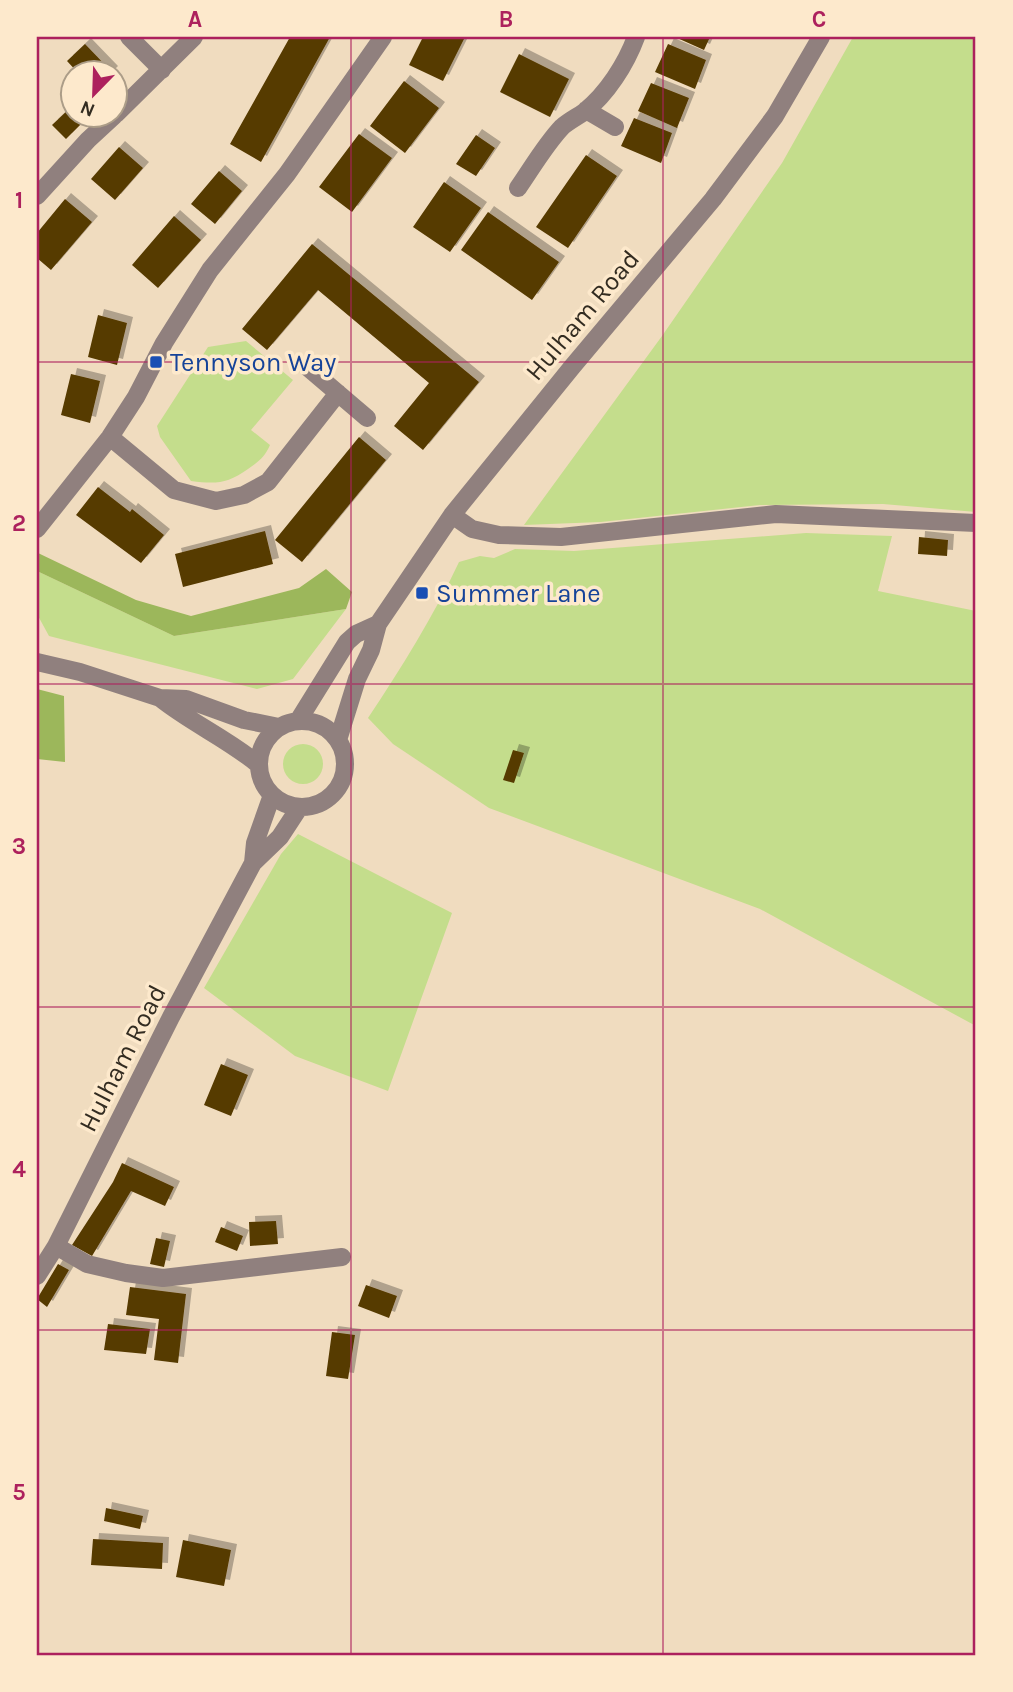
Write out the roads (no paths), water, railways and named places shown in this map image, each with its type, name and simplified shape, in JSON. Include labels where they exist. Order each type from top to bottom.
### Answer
[{"type":"street","points":[[129,37],[162,70]]},
{"type":"street","points":[[130,101],[194,37]]},
{"type":"street","points":[[518,188],[557,133],[586,110],[617,74],[630,54],[636,37]]},
{"type":"street","name":"Hulham Road","points":[[37,1276],[56,1246],[171,1017],[253,863],[280,837],[299,808],[317,805],[333,795],[343,780],[346,762],[338,740],[378,624],[452,515],[713,199],[775,116],[821,37]]},
{"type":"street","points":[[37,529],[110,437],[210,270],[287,174],[382,39]]},
{"type":"street","points":[[586,110],[615,127]]},
{"type":"street","points":[[37,196],[99,130]]},
{"type":"street","points":[[306,366],[366,418]]},
{"type":"street","points":[[110,437],[174,490],[216,501],[244,495],[268,482],[338,393]]},
{"type":"street","points":[[452,515],[472,529],[499,536],[549,537],[776,514],[976,523]]},
{"type":"street","name":"Hulham Road","points":[[298,721],[347,642],[356,634],[378,624]]},
{"type":"street","points":[[37,662],[80,672],[160,698],[186,699],[244,720],[279,727]]},
{"type":"street","points":[[160,698],[182,716],[214,733],[259,765]]},
{"type":"street","points":[[299,808],[282,803],[272,795],[260,775],[259,757],[265,740],[279,727],[298,721],[314,722],[330,730],[338,740]]},
{"type":"street","name":"Hulham Road","points":[[253,863],[255,843],[272,795]]},
{"type":"street","points":[[56,1246],[87,1264],[163,1278],[342,1257]]},
{"type":"place","name":"Tennyson Way","points":[[156,362]]},
{"type":"place","name":"Summer Lane","points":[[422,593]]}]
